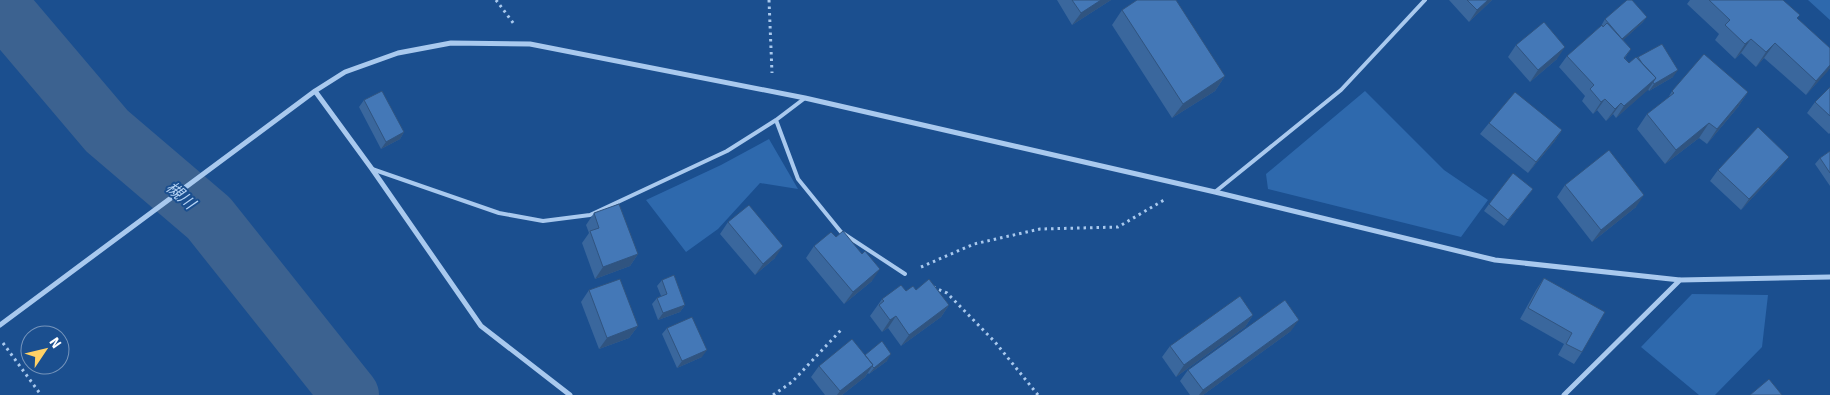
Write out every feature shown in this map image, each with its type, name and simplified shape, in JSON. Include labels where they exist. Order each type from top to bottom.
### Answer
[{"type":"street","points":[[0,325],[301,100],[345,72],[398,53],[451,43],[530,44],[805,98],[1189,186],[1495,260],[1680,280],[1830,277]]},
{"type":"street","points":[[315,91],[372,169],[481,326],[570,395]]},
{"type":"street","points":[[1564,395],[1680,280]]},
{"type":"lane","points":[[1214,192],[1341,90],[1425,0]]},
{"type":"lane","points":[[372,169],[499,213],[543,221],[590,215],[727,152],[776,120],[805,98]]},
{"type":"lane","points":[[776,120],[798,179],[841,232],[905,274]]},
{"type":"path","points":[[496,0],[530,44]]},
{"type":"path","points":[[769,0],[772,92]]},
{"type":"path","points":[[905,274],[974,244],[1040,229],[1118,227],[1189,186]]},
{"type":"path","points":[[905,274],[947,293],[995,342],[1038,395]]},
{"type":"path","points":[[773,395],[792,382],[842,330]]},
{"type":"path","points":[[0,338],[41,395]]},
{"type":"shaded area","points":[[1808,0],[1830,0],[1830,20]]},
{"type":"shaded area","points":[[1365,91],[1444,170],[1488,200],[1461,237],[1268,189],[1266,174]]},
{"type":"shaded area","points":[[769,139],[798,189],[760,183],[718,229],[686,252],[646,200],[721,165]]},
{"type":"shaded area","points":[[1692,294],[1768,295],[1762,347],[1715,395],[1699,395],[1641,347]]},
{"type":"building","points":[[1072,0],[1101,0],[1081,13]]},
{"type":"building","points":[[1137,0],[1176,0],[1225,76],[1183,104],[1122,10]]},
{"type":"building","points":[[1467,0],[1488,0],[1477,10]]},
{"type":"building","points":[[1627,0],[1632,0],[1647,17],[1622,39],[1605,19]]},
{"type":"building","points":[[1709,0],[1783,0],[1800,15],[1797,18],[1830,48],[1830,65],[1816,81],[1775,43],[1766,52],[1751,39],[1745,44],[1725,25],[1730,20]]},
{"type":"building","points":[[1544,22],[1565,47],[1538,70],[1516,45]]},
{"type":"building","points":[[1607,23],[1631,49],[1624,58],[1629,63],[1636,57],[1656,78],[1624,106],[1621,103],[1615,109],[1605,99],[1601,102],[1590,89],[1594,85],[1567,56],[1602,25],[1603,27]]},
{"type":"building","points":[[1662,44],[1678,70],[1654,84],[1653,82],[1656,78],[1638,57]]},
{"type":"building","points":[[1704,54],[1748,92],[1717,129],[1709,123],[1676,150],[1647,114],[1674,93],[1672,91]]},
{"type":"building","points":[[1830,87],[1830,116],[1815,102]]},
{"type":"building","points":[[382,91],[404,132],[386,142],[364,100]]},
{"type":"building","points":[[1515,92],[1562,130],[1536,162],[1489,123]]},
{"type":"building","points":[[1758,127],[1789,157],[1749,199],[1718,170]]},
{"type":"building","points":[[1609,150],[1644,195],[1601,230],[1565,185]]},
{"type":"building","points":[[1830,151],[1830,173],[1820,158]]},
{"type":"building","points":[[1513,173],[1533,189],[1508,220],[1489,204]]},
{"type":"building","points":[[619,204],[638,254],[603,267],[590,231],[599,228],[594,213]]},
{"type":"building","points":[[749,205],[783,246],[763,264],[728,222]]},
{"type":"building","points":[[843,231],[862,254],[865,251],[880,269],[853,292],[814,246],[831,232],[836,237]]},
{"type":"building","points":[[674,275],[685,305],[663,313],[657,298],[667,294],[662,280]]},
{"type":"building","points":[[1544,278],[1605,312],[1582,352],[1566,344],[1572,333],[1528,308]]},
{"type":"building","points":[[620,279],[638,326],[607,338],[589,290]]},
{"type":"building","points":[[929,279],[949,305],[909,335],[896,316],[890,320],[879,305],[884,301],[882,299],[901,285],[906,291],[913,286],[916,290]]},
{"type":"building","points":[[1240,296],[1253,315],[1184,365],[1170,346]]},
{"type":"building","points":[[1285,300],[1299,320],[1203,390],[1188,370]]},
{"type":"building","points":[[692,317],[707,350],[682,361],[667,328]]},
{"type":"building","points":[[852,339],[873,365],[840,391],[819,366]]},
{"type":"building","points":[[882,341],[891,354],[874,368],[865,355]]},
{"type":"building","points":[[1769,379],[1782,395],[1750,395]]},
{"type":"waterway","name":"槻川","points":[[0,5],[107,131],[209,218],[350,395]]}]
